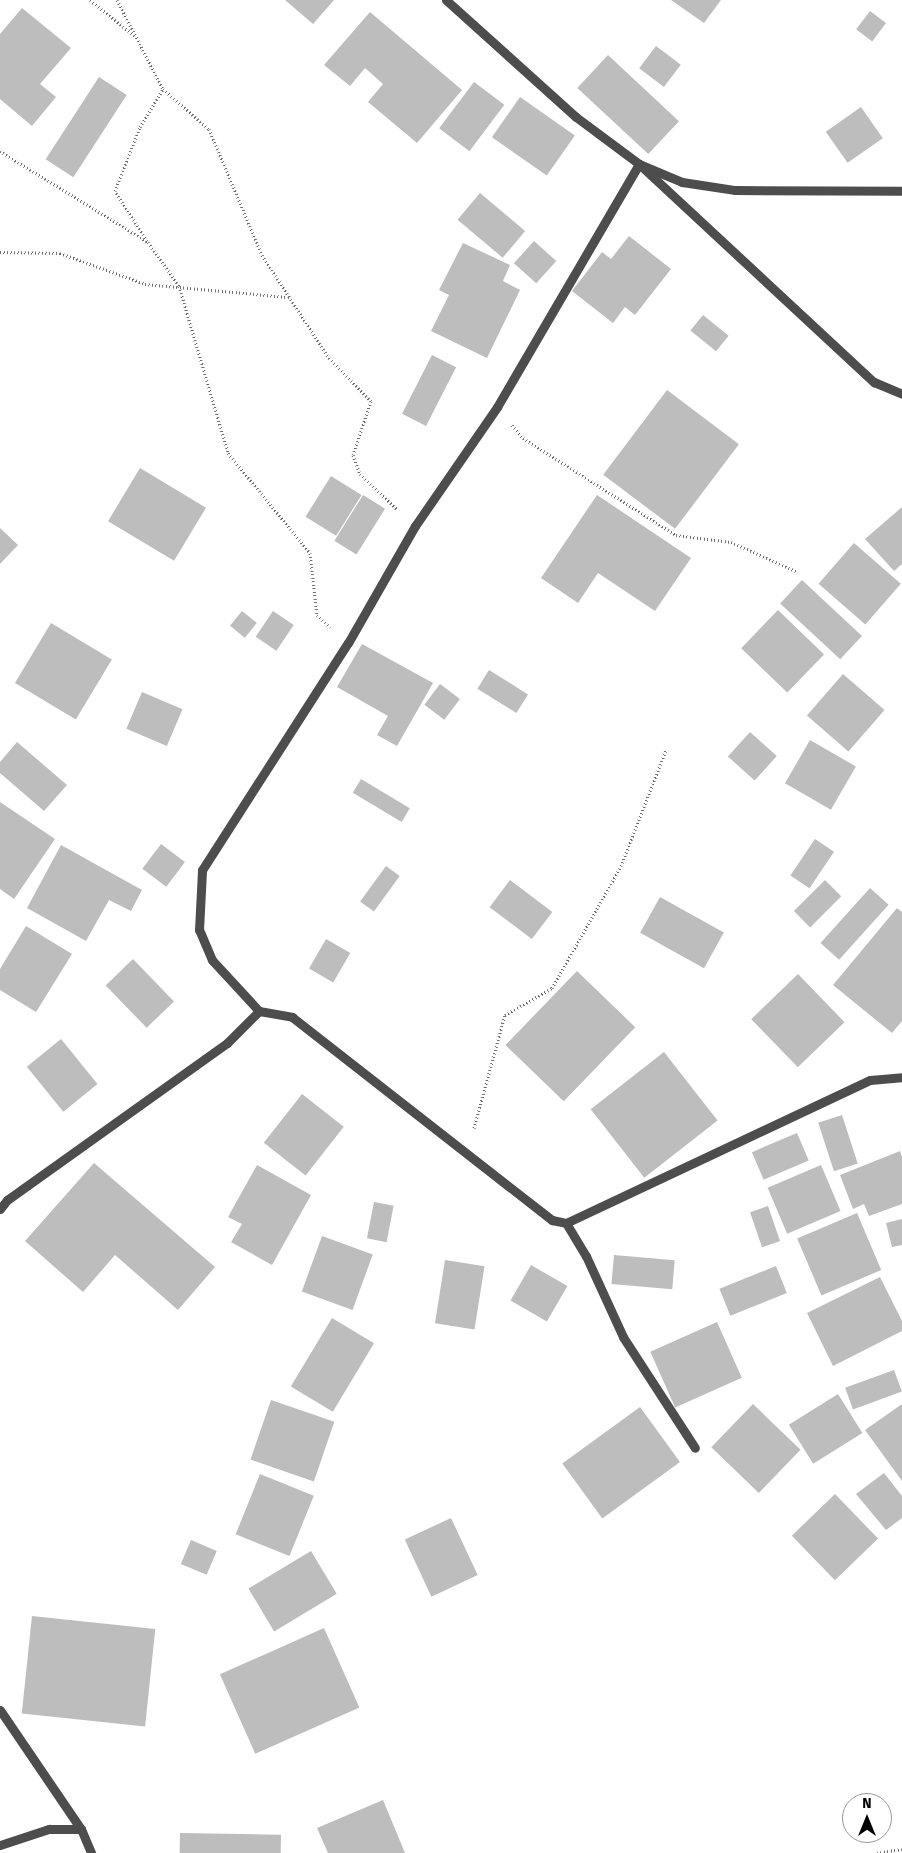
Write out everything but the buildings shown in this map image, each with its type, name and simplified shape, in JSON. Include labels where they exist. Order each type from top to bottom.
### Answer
[{"type":"street","points":[[446,0],[576,117],[639,164],[874,382],[902,394]]},
{"type":"street","points":[[639,164],[682,182],[735,190],[902,191]]},
{"type":"street","points":[[639,164],[497,408],[415,526],[348,642],[202,870],[200,930],[202,938],[212,960],[259,1011],[292,1017],[467,1156],[552,1220],[566,1223],[870,1080],[902,1077]]},
{"type":"street","points":[[0,1209],[7,1200],[227,1043],[259,1011]]},
{"type":"street","points":[[566,1223],[586,1256],[623,1337],[694,1448]]},
{"type":"street","points":[[0,1710],[81,1829],[91,1853]]},
{"type":"street","points":[[0,1845],[49,1829],[81,1829]]},
{"type":"path","points":[[90,0],[138,38]]},
{"type":"path","points":[[117,0],[138,38],[162,89],[209,129],[262,255],[329,358],[371,401],[353,456],[360,474],[415,526]]},
{"type":"path","points":[[162,89],[140,127],[115,191],[179,286],[228,453],[310,553],[317,615],[348,642]]},
{"type":"path","points":[[0,151],[148,242]]},
{"type":"path","points":[[0,252],[60,253],[145,284],[289,297]]},
{"type":"path","points":[[497,408],[523,438],[676,535],[731,542],[798,572]]},
{"type":"path","points":[[467,1156],[505,1015],[552,988],[621,866],[666,750]]},
{"type":"path","points":[[877,1853],[902,1849]]}]
